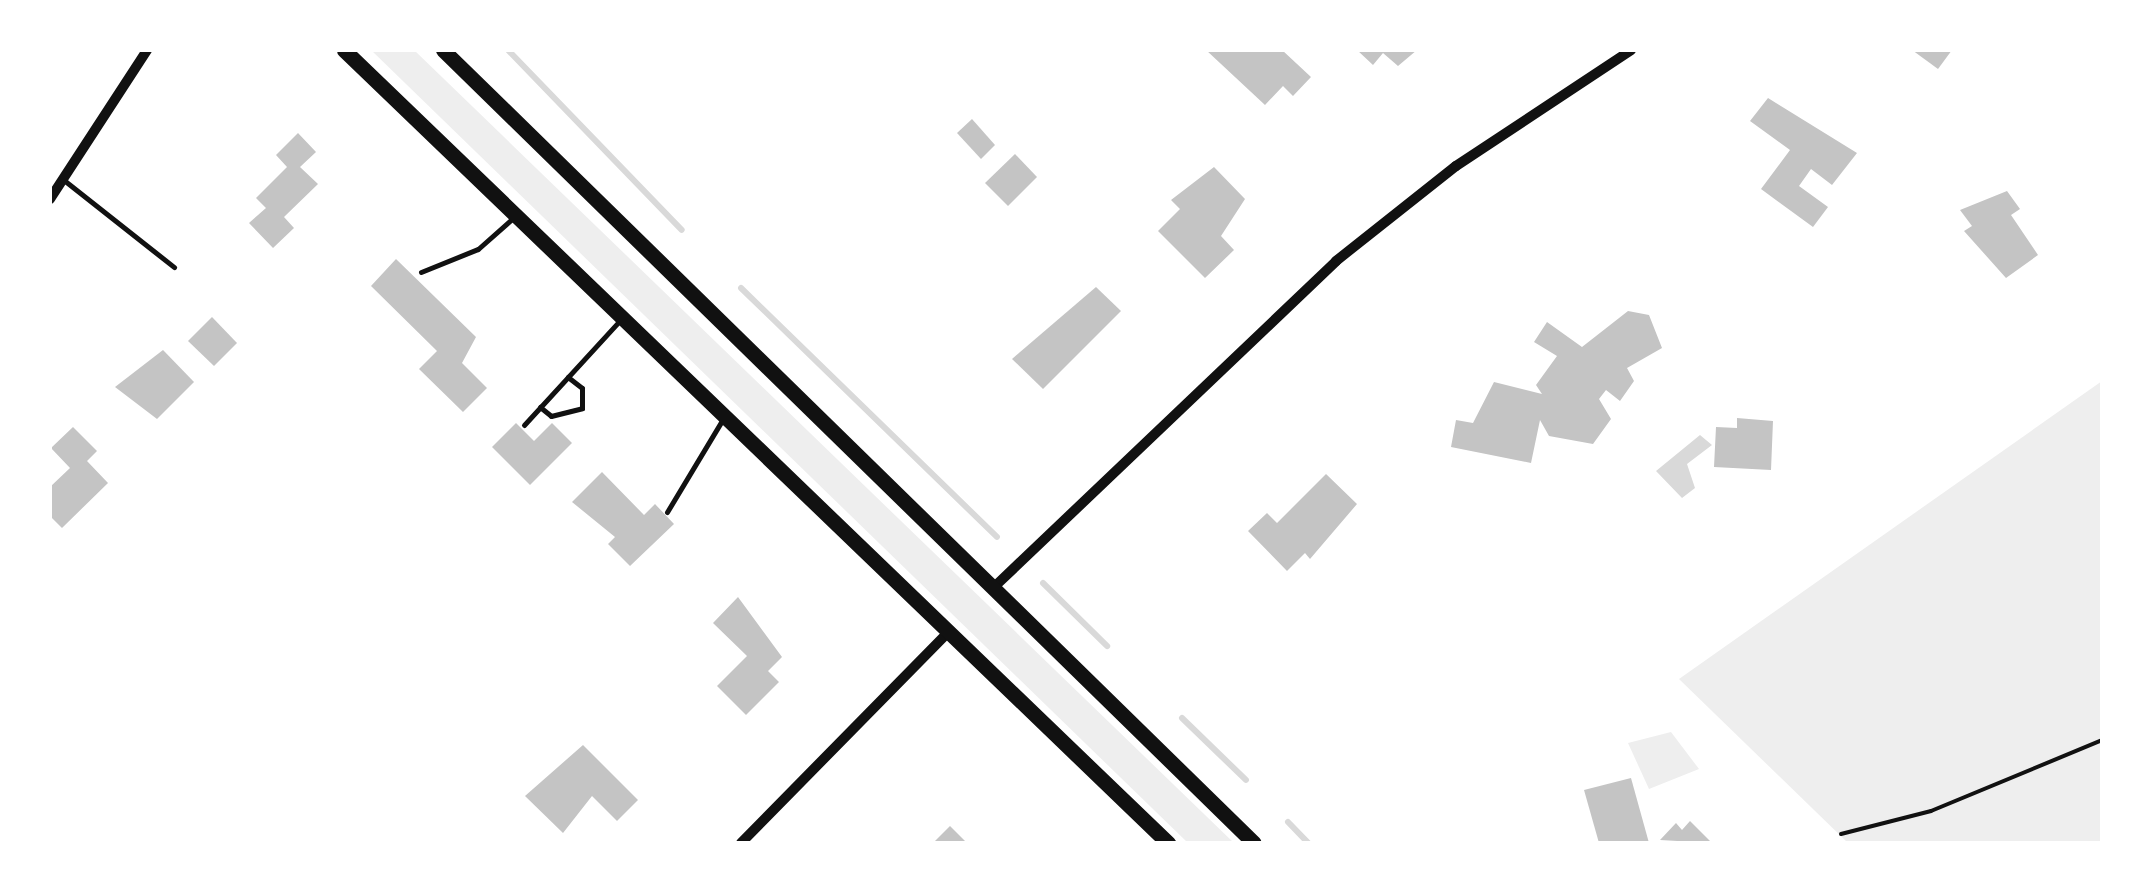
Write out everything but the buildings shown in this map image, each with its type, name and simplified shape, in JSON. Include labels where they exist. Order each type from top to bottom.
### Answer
[{"type":"main road","points":[[344,50],[1168,843]]},
{"type":"main road","points":[[443,50],[1254,843]]},
{"type":"street","points":[[50,199],[147,50]]},
{"type":"street","points":[[991,589],[1336,260],[1456,166],[1631,50]]},
{"type":"street","points":[[741,843],[949,631]]},
{"type":"lane","points":[[63,179],[174,267]]},
{"type":"lane","points":[[421,272],[478,248],[516,215]]},
{"type":"lane","points":[[524,425],[623,317]]},
{"type":"lane","points":[[540,408],[551,416],[582,408],[582,388],[568,377]]},
{"type":"lane","points":[[667,512],[725,415]]},
{"type":"path","points":[[1842,834],[1931,811],[2102,740]]},
{"type":"shaded area","points":[[371,50],[414,50],[1234,843],[1188,843]]},
{"type":"shaded area","points":[[2102,381],[2102,843],[1848,843],[1679,679]]},
{"type":"shaded area","points":[[1700,435],[1712,445],[1687,464],[1695,488],[1682,498],[1656,471]]},
{"type":"shaded area","points":[[1671,732],[1699,769],[1649,789],[1628,743]]},
{"type":"waterway","points":[[508,50],[682,230]]},
{"type":"waterway","points":[[741,288],[997,537]]},
{"type":"waterway","points":[[1043,583],[1107,646]]},
{"type":"waterway","points":[[1182,718],[1246,780]]},
{"type":"waterway","points":[[1288,822],[1308,843]]}]
